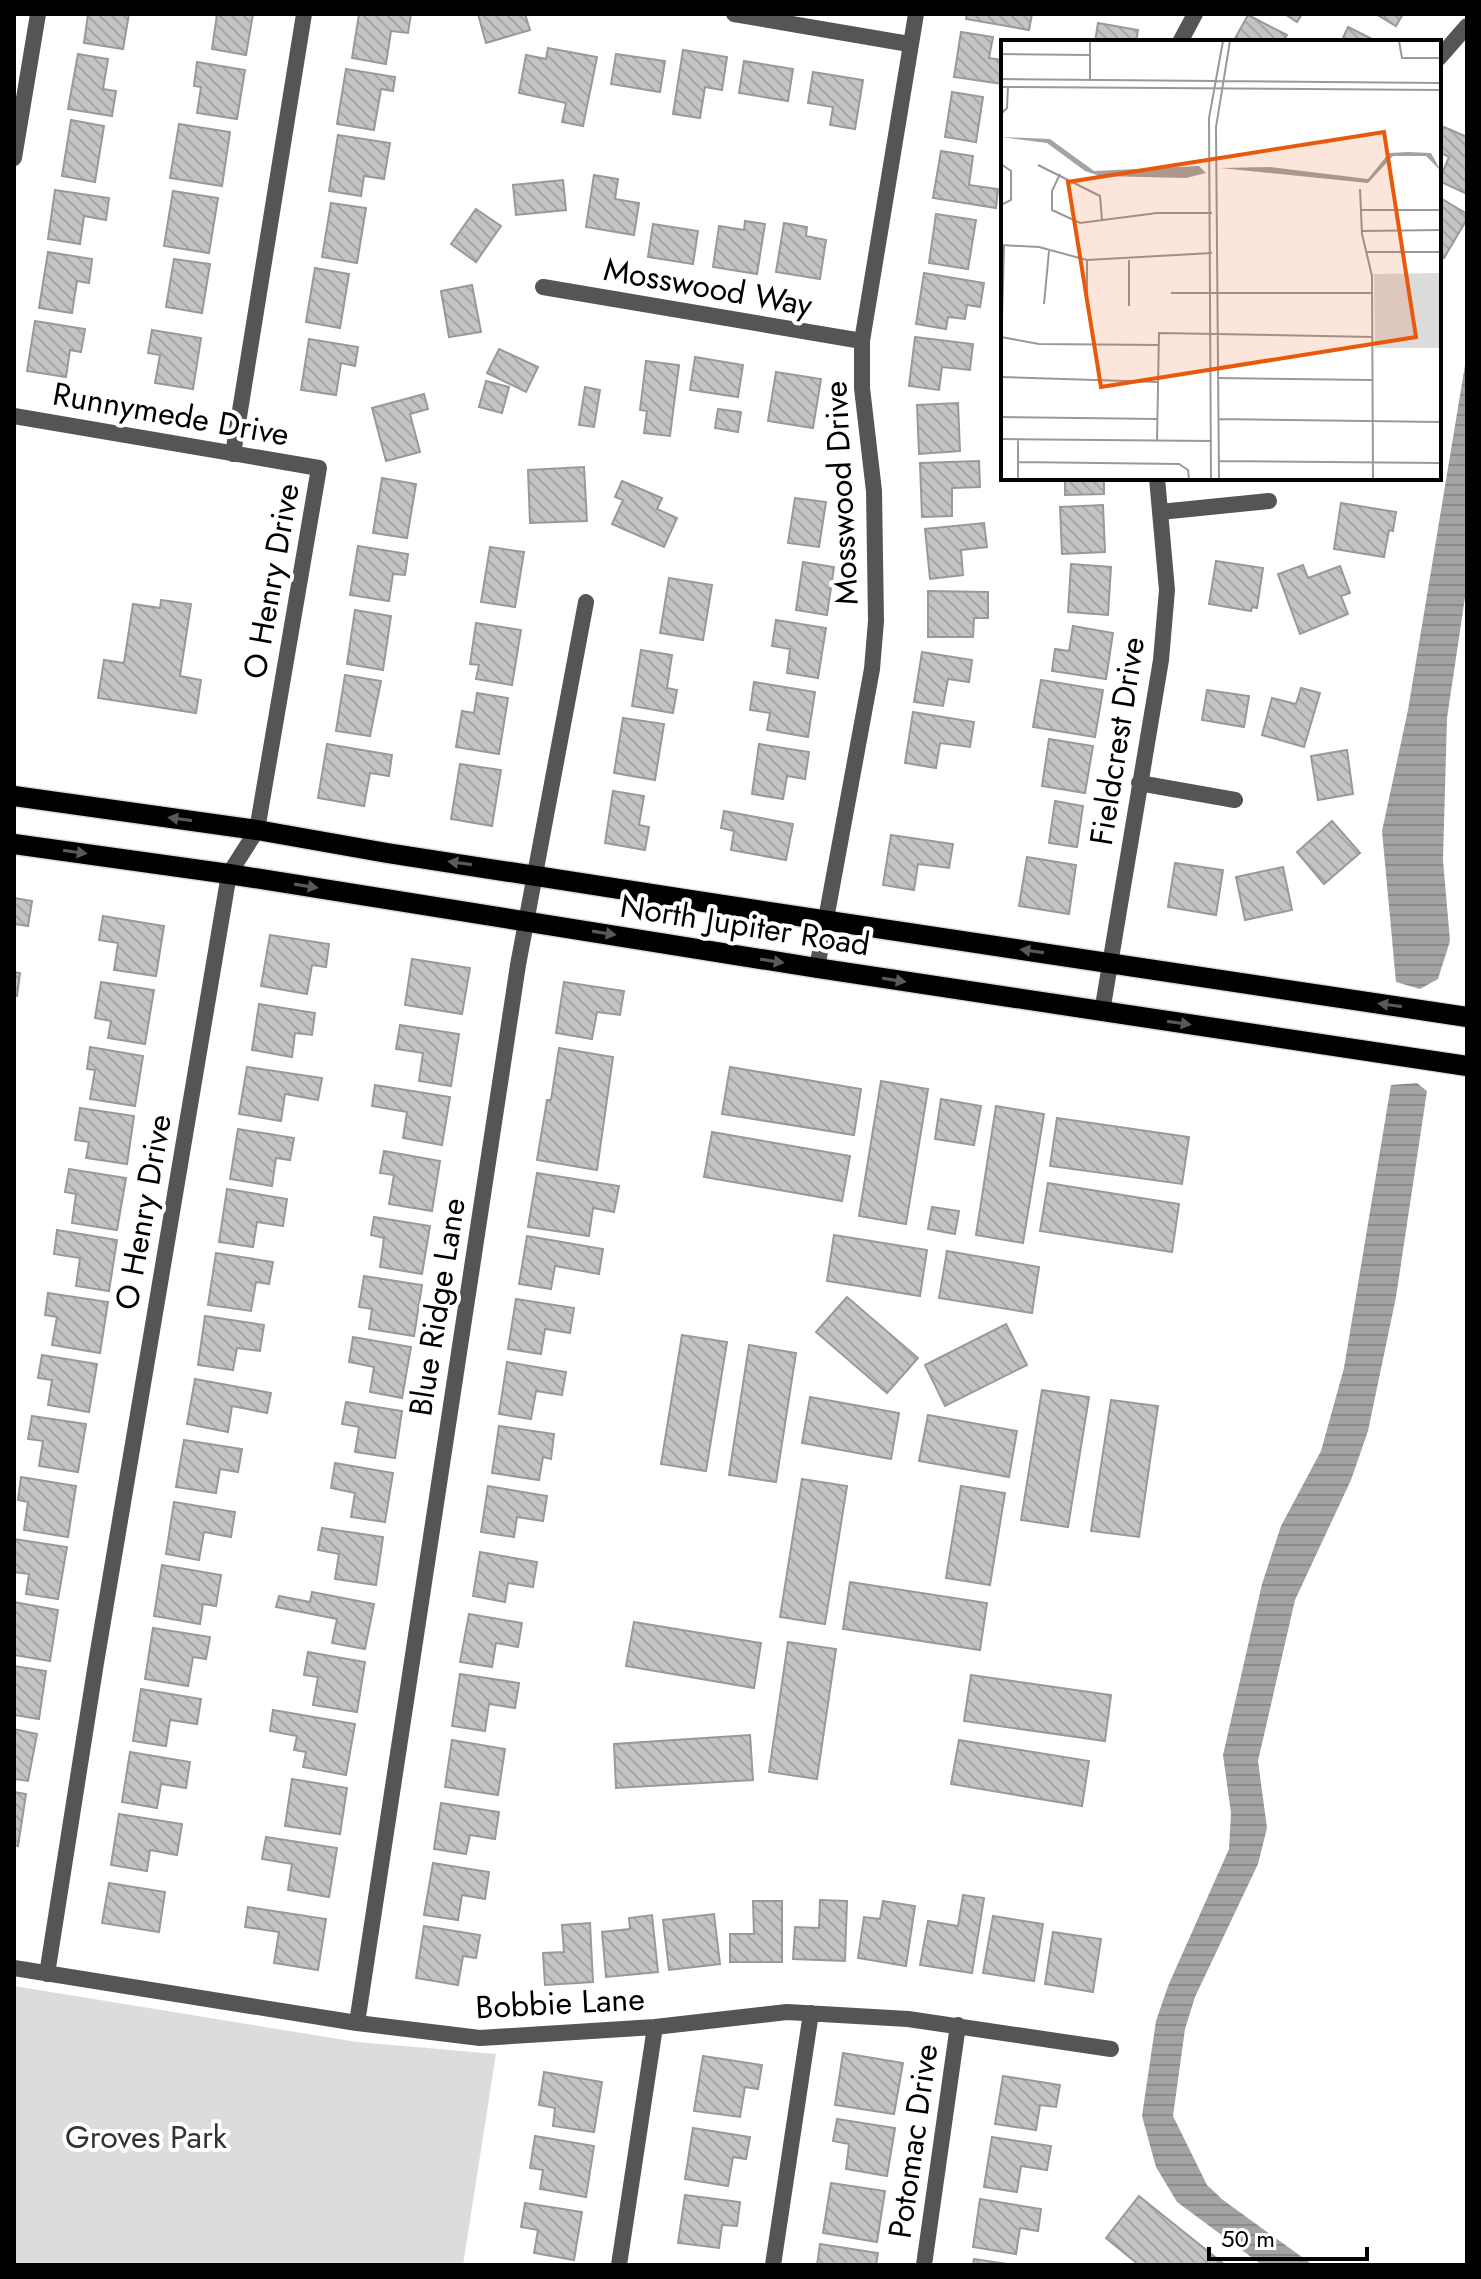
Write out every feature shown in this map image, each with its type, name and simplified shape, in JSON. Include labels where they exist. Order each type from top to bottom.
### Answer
[{"type":"main road","name":"North Jupiter Road","points":[[14,796],[257,830],[387,853],[1467,1017]]},
{"type":"main road","name":"North Jupiter Road","points":[[14,844],[229,874],[817,968],[1467,1066]]},
{"type":"street","points":[[14,158],[38,14]]},
{"type":"street","name":"O Henry Drive","points":[[233,454],[304,14]]},
{"type":"street","points":[[734,14],[909,44]]},
{"type":"street","name":"Mosswood Drive","points":[[817,968],[872,669],[876,621],[874,491],[862,388],[862,341],[916,14]]},
{"type":"street","points":[[1181,40],[1195,14]]},
{"type":"street","points":[[1441,56],[1467,26]]},
{"type":"street","name":"Mosswood Way","points":[[543,287],[862,341]]},
{"type":"street","name":"Runnymede Drive","points":[[14,416],[319,468]]},
{"type":"street","name":"O Henry Drive","points":[[47,1974],[229,874],[257,830],[319,468]]},
{"type":"street","name":"Fieldcrest Drive","points":[[1102,1012],[1161,660],[1167,590],[1157,480]]},
{"type":"street","points":[[1160,512],[1269,501]]},
{"type":"street","name":"Blue Ridge Lane","points":[[357,2023],[516,978],[586,602]]},
{"type":"street","points":[[1139,783],[1235,800]]},
{"type":"street","name":"Bobbie Lane","points":[[14,1968],[357,2023],[480,2038],[655,2027],[787,2012],[908,2019],[1111,2049]]},
{"type":"street","points":[[773,2265],[811,2013]]},
{"type":"street","name":"Potomac Drive","points":[[924,2265],[958,2025]]},
{"type":"street","points":[[619,2265],[655,2027]]},
{"type":"green space","name":"Groves Park","points":[[14,1986],[357,2042],[496,2054],[463,2265],[14,2265]]},
{"type":"shaded area","points":[[1467,353],[1467,584],[1447,718],[1443,860],[1450,941],[1438,979],[1420,989],[1396,982],[1382,831],[1408,710]]},
{"type":"shaded area","points":[[1417,1083],[1427,1091],[1396,1297],[1368,1431],[1351,1480],[1295,1600],[1258,1761],[1267,1828],[1258,1864],[1195,1997],[1185,2029],[1173,2116],[1207,2185],[1313,2265],[1262,2265],[1177,2202],[1156,2167],[1142,2116],[1156,2021],[1168,1986],[1229,1849],[1231,1813],[1223,1755],[1262,1584],[1281,1526],[1321,1451],[1344,1368],[1391,1085]]},
{"type":"building","points":[[88,14],[129,14],[123,49],[84,43]]},
{"type":"building","points":[[217,14],[253,14],[246,55],[212,49]]},
{"type":"building","points":[[359,14],[411,14],[408,33],[391,31],[386,64],[352,58]]},
{"type":"building","points":[[478,14],[525,14],[530,30],[486,43]]},
{"type":"building","points":[[967,14],[1032,14],[1029,30],[966,19]]},
{"type":"building","points":[[1285,14],[1302,14],[1297,22]]},
{"type":"building","points":[[1376,14],[1403,14],[1396,26]]},
{"type":"building","points":[[1248,15],[1287,35],[1284,40],[1234,40]]},
{"type":"building","points":[[1098,23],[1138,30],[1136,40],[1095,40]]},
{"type":"building","points":[[1348,27],[1374,40],[1342,40]]},
{"type":"building","points":[[961,32],[993,37],[989,58],[1001,60],[1001,84],[954,77]]},
{"type":"building","points":[[548,48],[597,57],[583,126],[562,122],[566,103],[519,93],[526,55],[546,59]]},
{"type":"building","points":[[683,50],[727,57],[722,90],[705,87],[700,118],[673,114]]},
{"type":"building","points":[[78,54],[108,59],[103,89],[116,91],[112,116],[68,109]]},
{"type":"building","points":[[616,54],[665,61],[660,92],[611,84]]},
{"type":"building","points":[[744,61],[793,69],[788,101],[739,93]]},
{"type":"building","points":[[197,62],[245,70],[237,119],[197,113],[201,87],[194,86]]},
{"type":"building","points":[[346,69],[395,77],[393,91],[381,89],[374,130],[337,124]]},
{"type":"building","points":[[813,72],[863,80],[855,129],[830,125],[833,107],[808,103]]},
{"type":"building","points":[[952,92],[983,97],[976,142],[945,137]]},
{"type":"building","points":[[71,120],[104,126],[95,182],[62,176]]},
{"type":"building","points":[[179,124],[230,132],[222,186],[170,178]]},
{"type":"building","points":[[1444,127],[1467,137],[1467,194],[1441,182],[1449,157],[1441,153]]},
{"type":"building","points":[[338,135],[390,143],[384,179],[364,176],[361,196],[329,191]]},
{"type":"building","points":[[941,151],[973,156],[969,185],[998,189],[996,208],[933,198]]},
{"type":"building","points":[[594,175],[618,179],[615,199],[639,203],[634,235],[586,227]]},
{"type":"building","points":[[563,180],[566,210],[516,215],[513,185]]},
{"type":"building","points":[[55,190],[109,198],[106,220],[84,216],[80,244],[48,239]]},
{"type":"building","points":[[173,191],[218,198],[209,253],[164,246]]},
{"type":"building","points":[[1441,198],[1467,214],[1444,258],[1441,256]]},
{"type":"building","points":[[331,203],[366,208],[357,263],[322,257]]},
{"type":"building","points":[[476,209],[501,226],[476,262],[451,244]]},
{"type":"building","points":[[936,214],[976,220],[968,269],[929,263]]},
{"type":"building","points":[[745,221],[765,224],[757,274],[713,267],[719,226],[744,230]]},
{"type":"building","points":[[784,223],[807,227],[806,236],[826,240],[820,279],[776,272]]},
{"type":"building","points":[[653,224],[698,231],[693,264],[648,257]]},
{"type":"building","points":[[48,252],[92,259],[89,283],[77,281],[72,313],[39,308]]},
{"type":"building","points":[[174,259],[210,264],[202,313],[166,307]]},
{"type":"building","points":[[315,268],[349,274],[340,328],[306,322]]},
{"type":"building","points":[[924,273],[984,283],[980,307],[967,305],[965,319],[948,317],[946,329],[916,324]]},
{"type":"building","points":[[472,285],[481,332],[449,337],[441,291]]},
{"type":"building","points":[[35,321],[85,329],[81,352],[70,350],[66,377],[27,371]]},
{"type":"building","points":[[152,330],[201,338],[193,389],[155,383],[160,355],[148,353]]},
{"type":"building","points":[[915,337],[973,344],[970,370],[942,367],[939,390],[909,386]]},
{"type":"building","points":[[309,339],[358,347],[355,366],[341,363],[336,395],[301,390]]},
{"type":"building","points":[[499,349],[538,367],[526,392],[487,373]]},
{"type":"building","points":[[695,357],[743,365],[738,397],[690,390]]},
{"type":"building","points":[[646,361],[679,365],[670,436],[644,433],[647,411],[640,410]]},
{"type":"building","points":[[776,372],[821,379],[813,428],[768,421]]},
{"type":"building","points":[[486,381],[509,387],[502,413],[479,407]]},
{"type":"building","points":[[585,387],[600,390],[594,427],[579,425]]},
{"type":"building","points":[[424,394],[428,409],[410,414],[420,452],[386,461],[372,408]]},
{"type":"building","points":[[958,403],[960,451],[919,454],[917,405]]},
{"type":"building","points":[[718,409],[741,412],[738,432],[715,428]]},
{"type":"building","points":[[979,461],[980,487],[952,488],[952,516],[922,517],[920,463]]},
{"type":"building","points":[[584,467],[587,521],[530,523],[528,470]]},
{"type":"building","points":[[382,478],[416,484],[407,538],[373,533]]},
{"type":"building","points":[[1065,480],[1104,480],[1104,494],[1065,495]]},
{"type":"building","points":[[622,481],[662,498],[657,509],[677,518],[664,547],[612,524],[623,500],[615,497]]},
{"type":"building","points":[[795,498],[826,502],[819,547],[788,543]]},
{"type":"building","points":[[1341,503],[1396,512],[1384,557],[1334,549]]},
{"type":"building","points":[[1103,505],[1105,552],[1062,554],[1060,507]]},
{"type":"building","points":[[984,523],[987,547],[961,550],[963,575],[930,579],[925,529]]},
{"type":"building","points":[[358,546],[408,554],[405,575],[393,574],[389,601],[350,595]]},
{"type":"building","points":[[490,547],[524,552],[515,607],[481,602]]},
{"type":"building","points":[[1216,561],[1263,568],[1257,608],[1252,607],[1251,611],[1209,604]]},
{"type":"building","points":[[803,562],[834,567],[827,615],[796,610]]},
{"type":"building","points":[[1071,564],[1111,567],[1108,615],[1068,612]]},
{"type":"building","points":[[1303,565],[1308,578],[1340,566],[1350,593],[1341,596],[1348,614],[1300,634],[1278,574]]},
{"type":"building","points":[[669,578],[712,585],[703,640],[660,633]]},
{"type":"building","points":[[928,591],[988,592],[988,618],[974,618],[973,637],[928,637]]},
{"type":"building","points":[[161,600],[191,604],[180,676],[201,680],[196,713],[98,698],[104,660],[124,663],[133,604],[160,608]]},
{"type":"building","points":[[355,610],[391,616],[383,670],[347,664]]},
{"type":"building","points":[[776,620],[826,628],[818,678],[787,673],[790,649],[772,646]]},
{"type":"building","points":[[476,623],[521,630],[512,685],[476,679],[479,665],[470,664]]},
{"type":"building","points":[[1073,626],[1113,633],[1106,679],[1052,671],[1055,649],[1069,651]]},
{"type":"building","points":[[641,650],[672,655],[667,688],[677,690],[673,713],[632,706]]},
{"type":"building","points":[[922,652],[972,660],[969,682],[948,679],[943,706],[914,702]]},
{"type":"building","points":[[345,675],[381,681],[370,736],[336,731]]},
{"type":"building","points":[[1041,680],[1103,690],[1095,737],[1033,727]]},
{"type":"building","points":[[754,682],[815,692],[808,737],[767,730],[770,713],[750,710]]},
{"type":"building","points":[[1301,688],[1320,693],[1304,747],[1262,735],[1272,698],[1296,704]]},
{"type":"building","points":[[1207,690],[1249,696],[1244,727],[1202,720]]},
{"type":"building","points":[[477,693],[508,698],[499,754],[456,747],[462,711],[474,713]]},
{"type":"building","points":[[913,712],[974,722],[970,747],[940,743],[936,768],[905,763]]},
{"type":"building","points":[[623,718],[664,724],[655,780],[614,773]]},
{"type":"building","points":[[1049,739],[1093,746],[1085,793],[1042,786]]},
{"type":"building","points":[[327,744],[392,755],[389,776],[370,773],[364,806],[318,798]]},
{"type":"building","points":[[759,744],[809,752],[805,779],[787,776],[783,799],[752,794]]},
{"type":"building","points":[[1347,750],[1353,794],[1318,800],[1311,756]]},
{"type":"building","points":[[460,764],[501,770],[492,826],[451,819]]},
{"type":"building","points":[[613,791],[644,796],[639,825],[649,827],[645,850],[605,843]]},
{"type":"building","points":[[1055,801],[1083,806],[1077,847],[1049,843]]},
{"type":"building","points":[[724,811],[793,824],[786,860],[731,850],[734,831],[721,828]]},
{"type":"building","points":[[1332,821],[1360,853],[1324,884],[1297,852]]},
{"type":"building","points":[[891,835],[953,844],[949,868],[918,864],[914,890],[883,885]]},
{"type":"building","points":[[1027,857],[1076,865],[1069,914],[1019,906]]},
{"type":"building","points":[[1175,863],[1223,870],[1216,915],[1168,907]]},
{"type":"building","points":[[1283,867],[1292,910],[1245,920],[1236,877]]},
{"type":"building","points":[[14,898],[32,901],[28,926],[15,924],[14,933]]},
{"type":"building","points":[[103,916],[164,926],[156,976],[114,970],[118,943],[99,940]]},
{"type":"building","points":[[270,935],[329,944],[326,967],[312,965],[307,994],[261,986]]},
{"type":"building","points":[[412,959],[470,968],[462,1014],[405,1005]]},
{"type":"building","points":[[14,972],[20,973],[17,996],[14,995]]},
{"type":"building","points":[[101,982],[154,990],[145,1044],[108,1038],[111,1021],[95,1018]]},
{"type":"building","points":[[564,982],[624,991],[620,1015],[597,1012],[592,1039],[556,1033]]},
{"type":"building","points":[[259,1004],[315,1013],[312,1035],[295,1033],[292,1057],[252,1050]]},
{"type":"building","points":[[400,1025],[459,1034],[451,1086],[419,1081],[423,1053],[396,1049]]},
{"type":"building","points":[[90,1047],[143,1056],[135,1106],[90,1099],[95,1070],[87,1069]]},
{"type":"building","points":[[559,1048],[613,1057],[597,1170],[537,1160]]},
{"type":"building","points":[[247,1067],[322,1078],[318,1100],[285,1094],[281,1121],[239,1114]]},
{"type":"building","points":[[730,1067],[861,1089],[854,1135],[722,1114]]},
{"type":"building","points":[[881,1081],[928,1089],[906,1224],[859,1216]]},
{"type":"building","points":[[375,1085],[450,1097],[442,1145],[403,1138],[407,1112],[372,1106]]},
{"type":"building","points":[[941,1099],[981,1106],[974,1145],[935,1139]]},
{"type":"building","points":[[996,1106],[1044,1114],[1023,1243],[976,1235]]},
{"type":"building","points":[[80,1108],[134,1116],[127,1164],[86,1158],[89,1142],[75,1140]]},
{"type":"building","points":[[1057,1118],[1189,1137],[1182,1184],[1050,1166]]},
{"type":"building","points":[[238,1129],[294,1138],[290,1160],[276,1158],[272,1186],[230,1179]]},
{"type":"building","points":[[712,1132],[850,1156],[842,1201],[704,1177]]},
{"type":"building","points":[[384,1151],[440,1161],[432,1211],[389,1204],[394,1175],[380,1173]]},
{"type":"building","points":[[69,1169],[126,1178],[117,1230],[72,1223],[76,1194],[65,1192]]},
{"type":"building","points":[[537,1173],[619,1186],[614,1212],[593,1208],[589,1236],[528,1227]]},
{"type":"building","points":[[1048,1183],[1179,1204],[1172,1252],[1040,1231]]},
{"type":"building","points":[[227,1189],[287,1199],[283,1226],[257,1222],[253,1247],[219,1242]]},
{"type":"building","points":[[932,1207],[959,1211],[955,1234],[928,1229]]},
{"type":"building","points":[[374,1217],[430,1226],[422,1274],[380,1267],[384,1238],[371,1235]]},
{"type":"building","points":[[57,1230],[117,1240],[109,1291],[76,1286],[80,1258],[54,1254]]},
{"type":"building","points":[[834,1235],[927,1250],[920,1296],[827,1281]]},
{"type":"building","points":[[527,1236],[603,1249],[599,1274],[555,1266],[551,1289],[519,1284]]},
{"type":"building","points":[[947,1251],[1039,1267],[1032,1313],[939,1298]]},
{"type":"building","points":[[216,1253],[273,1262],[269,1284],[256,1282],[251,1311],[208,1305]]},
{"type":"building","points":[[364,1276],[422,1285],[414,1336],[369,1329],[372,1309],[359,1307]]},
{"type":"building","points":[[48,1293],[108,1302],[100,1353],[52,1345],[57,1317],[45,1315]]},
{"type":"building","points":[[847,1297],[918,1358],[887,1393],[816,1332]]},
{"type":"building","points":[[516,1299],[574,1308],[570,1333],[545,1329],[541,1354],[508,1349]]},
{"type":"building","points":[[205,1316],[264,1325],[260,1351],[237,1348],[233,1370],[198,1365]]},
{"type":"building","points":[[1006,1324],[1027,1365],[945,1406],[925,1365]]},
{"type":"building","points":[[682,1335],[727,1342],[706,1471],[661,1464]]},
{"type":"building","points":[[353,1337],[411,1347],[402,1398],[370,1392],[374,1367],[349,1362]]},
{"type":"building","points":[[749,1345],[796,1353],[776,1482],[729,1475]]},
{"type":"building","points":[[42,1355],[97,1364],[89,1412],[48,1405],[52,1380],[38,1378]]},
{"type":"building","points":[[507,1362],[566,1372],[562,1395],[536,1391],[531,1419],[499,1414]]},
{"type":"building","points":[[195,1379],[271,1393],[267,1413],[232,1406],[228,1432],[187,1424]]},
{"type":"building","points":[[1042,1390],[1089,1397],[1068,1527],[1021,1520]]},
{"type":"building","points":[[810,1397],[899,1413],[891,1459],[802,1443]]},
{"type":"building","points":[[1111,1400],[1158,1406],[1139,1537],[1091,1531]]},
{"type":"building","points":[[346,1402],[402,1411],[395,1458],[355,1452],[359,1427],[342,1424]]},
{"type":"building","points":[[928,1415],[1017,1431],[1009,1477],[919,1461]]},
{"type":"building","points":[[32,1416],[86,1424],[78,1472],[39,1466],[43,1441],[28,1439]]},
{"type":"building","points":[[499,1426],[554,1434],[551,1459],[543,1457],[539,1480],[492,1473]]},
{"type":"building","points":[[184,1440],[242,1449],[238,1472],[220,1469],[216,1493],[176,1487]]},
{"type":"building","points":[[335,1463],[393,1473],[385,1522],[351,1517],[355,1493],[331,1488]]},
{"type":"building","points":[[21,1477],[76,1486],[68,1537],[24,1530],[28,1502],[18,1500]]},
{"type":"building","points":[[802,1479],[847,1486],[825,1624],[780,1617]]},
{"type":"building","points":[[488,1486],[547,1496],[543,1521],[517,1517],[514,1537],[481,1532]]},
{"type":"building","points":[[961,1486],[1005,1493],[990,1585],[946,1578]]},
{"type":"building","points":[[174,1502],[235,1512],[231,1537],[204,1532],[199,1560],[166,1554]]},
{"type":"building","points":[[322,1528],[383,1537],[376,1585],[335,1579],[339,1554],[318,1550]]},
{"type":"building","points":[[14,1539],[67,1547],[58,1599],[26,1594],[29,1574],[14,1572]]},
{"type":"building","points":[[480,1552],[537,1562],[533,1587],[508,1583],[505,1602],[473,1596]]},
{"type":"building","points":[[162,1565],[221,1575],[216,1606],[203,1604],[200,1624],[154,1616]]},
{"type":"building","points":[[850,1582],[987,1603],[980,1650],[843,1629]]},
{"type":"building","points":[[312,1592],[374,1604],[365,1649],[332,1643],[337,1619],[276,1607],[279,1596],[310,1602]]},
{"type":"building","points":[[14,1602],[58,1610],[50,1661],[14,1655]]},
{"type":"building","points":[[469,1614],[522,1623],[518,1647],[496,1643],[492,1667],[460,1662]]},
{"type":"building","points":[[634,1622],[761,1643],[754,1688],[626,1666]]},
{"type":"building","points":[[153,1628],[210,1637],[206,1659],[193,1657],[188,1686],[145,1679]]},
{"type":"building","points":[[788,1642],[836,1649],[817,1779],[769,1772]]},
{"type":"building","points":[[308,1652],[365,1662],[357,1712],[313,1705],[318,1677],[304,1675]]},
{"type":"building","points":[[14,1666],[46,1671],[39,1719],[14,1715]]},
{"type":"building","points":[[460,1674],[519,1683],[515,1708],[489,1704],[485,1731],[452,1726]]},
{"type":"building","points":[[971,1675],[1111,1695],[1105,1741],[964,1721]]},
{"type":"building","points":[[141,1689],[201,1699],[197,1724],[170,1720],[166,1746],[133,1741]]},
{"type":"building","points":[[273,1710],[355,1724],[346,1775],[303,1767],[306,1752],[294,1750],[297,1736],[270,1731]]},
{"type":"building","points":[[14,1729],[37,1734],[28,1781],[14,1779]]},
{"type":"building","points":[[750,1735],[753,1780],[616,1788],[614,1744]]},
{"type":"building","points":[[452,1740],[505,1749],[498,1795],[445,1787]]},
{"type":"building","points":[[959,1740],[1089,1761],[1082,1806],[951,1784]]},
{"type":"building","points":[[130,1752],[190,1762],[186,1788],[161,1784],[157,1808],[122,1802]]},
{"type":"building","points":[[292,1779],[347,1788],[340,1834],[285,1826]]},
{"type":"building","points":[[14,1792],[26,1794],[18,1846],[14,1845]]},
{"type":"building","points":[[441,1803],[499,1812],[495,1839],[470,1835],[466,1854],[434,1849]]},
{"type":"building","points":[[119,1814],[182,1824],[177,1855],[150,1850],[147,1871],[111,1865]]},
{"type":"building","points":[[266,1837],[337,1848],[329,1897],[288,1890],[292,1864],[262,1859]]},
{"type":"building","points":[[433,1863],[489,1872],[485,1899],[462,1895],[458,1920],[424,1915]]},
{"type":"building","points":[[109,1883],[165,1892],[159,1932],[102,1923]]},
{"type":"building","points":[[963,1895],[984,1898],[972,1973],[920,1965],[928,1921],[958,1926]]},
{"type":"building","points":[[820,1900],[847,1901],[845,1961],[793,1959],[795,1927],[819,1928]]},
{"type":"building","points":[[753,1901],[782,1901],[782,1962],[730,1962],[730,1934],[754,1934]]},
{"type":"building","points":[[883,1901],[915,1906],[906,1966],[858,1958],[864,1917],[880,1919]]},
{"type":"building","points":[[248,1907],[326,1919],[318,1970],[274,1963],[279,1932],[245,1927]]},
{"type":"building","points":[[714,1914],[720,1964],[669,1970],[663,1920]]},
{"type":"building","points":[[652,1915],[658,1972],[606,1977],[602,1932],[630,1929],[629,1918]]},
{"type":"building","points":[[993,1916],[1043,1924],[1034,1981],[983,1973]]},
{"type":"building","points":[[590,1923],[593,1982],[545,1985],[543,1953],[564,1952],[562,1925]]},
{"type":"building","points":[[424,1926],[480,1935],[476,1958],[463,1956],[458,1985],[416,1978]]},
{"type":"building","points":[[1053,1932],[1101,1939],[1093,1992],[1045,1984]]},
{"type":"building","points":[[843,2053],[903,2063],[894,2114],[835,2105]]},
{"type":"building","points":[[703,2056],[762,2065],[758,2089],[745,2087],[740,2117],[694,2111]]},
{"type":"building","points":[[544,2072],[602,2082],[594,2132],[553,2126],[555,2108],[539,2105]]},
{"type":"building","points":[[1003,2076],[1060,2085],[1056,2107],[1040,2105],[1036,2130],[995,2124]]},
{"type":"building","points":[[837,2119],[895,2128],[887,2176],[846,2169],[849,2144],[833,2141]]},
{"type":"building","points":[[693,2128],[750,2137],[746,2159],[733,2157],[728,2186],[685,2179]]},
{"type":"building","points":[[535,2136],[594,2146],[586,2197],[540,2189],[543,2170],[530,2168]]},
{"type":"building","points":[[992,2137],[1051,2146],[1047,2170],[1021,2166],[1017,2192],[984,2187]]},
{"type":"building","points":[[831,2183],[885,2191],[877,2242],[823,2233]]},
{"type":"building","points":[[685,2195],[740,2202],[737,2226],[722,2225],[719,2248],[678,2243]]},
{"type":"building","points":[[1139,2196],[1225,2265],[1139,2265],[1106,2238]]},
{"type":"building","points":[[980,2199],[1041,2209],[1038,2231],[1020,2228],[1016,2254],[973,2247]]},
{"type":"building","points":[[525,2203],[582,2212],[574,2260],[534,2253],[538,2230],[521,2227]]},
{"type":"building","points":[[820,2244],[878,2253],[876,2265],[817,2265]]},
{"type":"building","points":[[974,2259],[1014,2265],[973,2265]]}]
